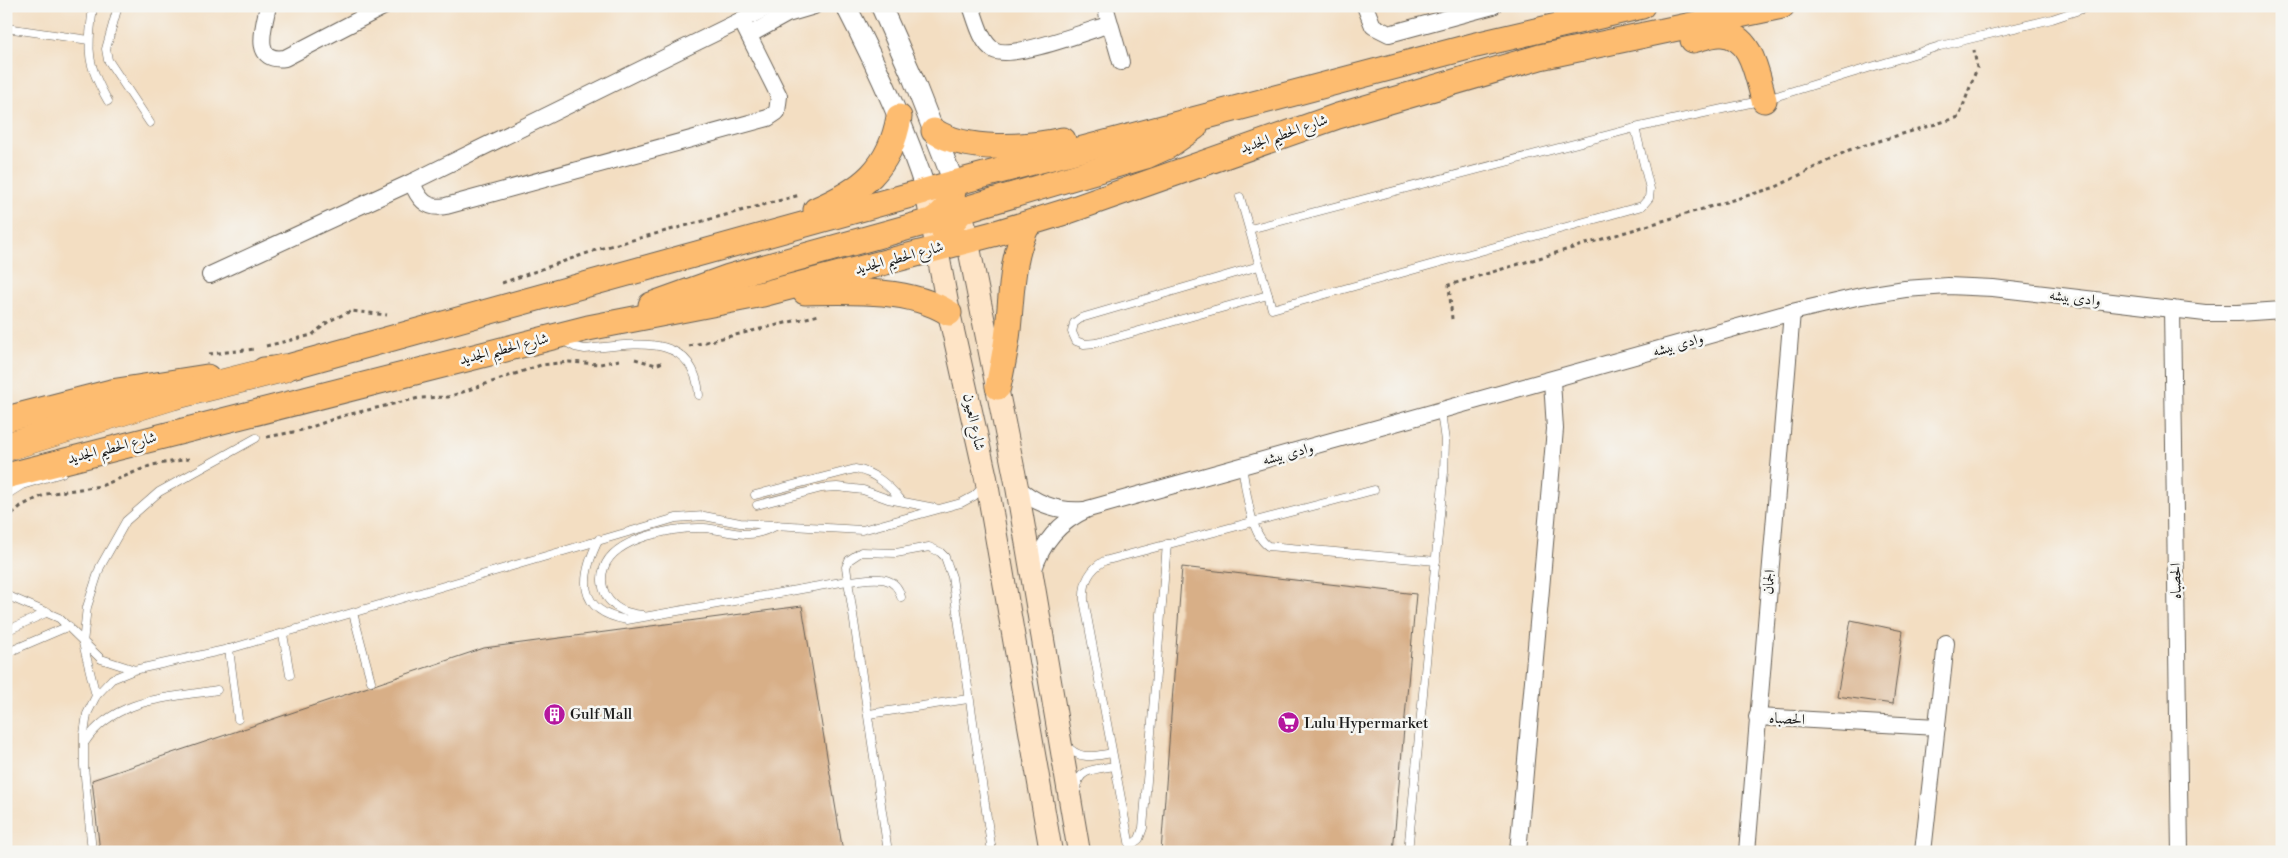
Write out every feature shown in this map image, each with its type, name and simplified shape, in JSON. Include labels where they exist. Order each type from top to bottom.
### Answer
[{"type":"highway","points":[[6,447],[172,396],[284,368]]},
{"type":"main road","points":[[6,419],[80,399],[141,386],[284,368],[434,324],[954,183],[1207,118],[1476,45],[1642,6]]},
{"type":"main road","name":"شارع الحطيم الجديد","points":[[6,476],[86,454],[588,328],[763,294],[967,241],[1028,224],[1338,116],[1540,58],[1782,6]]},
{"type":"main road","points":[[1540,58],[1590,60],[1720,34],[1730,35],[1746,46],[1764,100]]},
{"type":"main road","points":[[767,235],[842,198],[872,177],[892,146],[899,117]]},
{"type":"main road","points":[[936,248],[943,234],[961,212],[982,203],[1146,156],[1168,146],[1207,118]]},
{"type":"main road","points":[[934,132],[960,143],[1008,146],[1036,145],[1084,138],[1118,141]]},
{"type":"main road","points":[[588,328],[729,277],[932,222],[942,215],[949,206],[953,195],[954,183]]},
{"type":"main road","name":"شارع العيون","points":[[954,183],[998,387],[1033,572],[1079,852]]},
{"type":"main road","name":"شارع العيون","points":[[926,191],[948,312],[986,478],[1051,852]]},
{"type":"main road","points":[[998,387],[1007,332],[1013,268],[1018,247],[1028,224]]},
{"type":"main road","points":[[763,294],[820,292],[903,296],[927,301],[948,312]]},
{"type":"street","points":[[268,6],[263,29],[262,48],[268,56],[276,60],[285,58],[385,6]]},
{"type":"street","points":[[745,28],[770,6]]},
{"type":"street","points":[[210,275],[785,10],[814,6]]},
{"type":"street","name":"شارع العيون","points":[[846,6],[886,86],[926,191]]},
{"type":"street","name":"شارع العيون","points":[[881,6],[954,183]]},
{"type":"street","points":[[971,6],[987,44],[994,50],[1003,53],[1022,51],[1110,24]]},
{"type":"street","points":[[1105,6],[1121,62]]},
{"type":"street","points":[[1365,6],[1373,26],[1389,34],[1493,6]]},
{"type":"street","points":[[412,182],[420,199],[427,205],[437,208],[768,118],[776,112],[779,96],[745,28]]},
{"type":"street","name":"وادى بيشه","points":[[1033,572],[1044,545],[1052,534],[1075,515],[1088,510],[1792,312],[1861,296],[1905,289],[1948,286],[1992,288],[2172,309],[2238,313],[2282,310]]},
{"type":"street","name":"الحصباه","points":[[2172,309],[2180,852]]},
{"type":"street","name":"الجمان","points":[[1748,852],[1757,717],[1792,312]]},
{"type":"street","points":[[1518,852],[1555,429],[1552,381]]},
{"type":"street","name":"وادى بيشه","points":[[1017,487],[1037,502],[1049,507],[1088,510]]},
{"type":"street","points":[[1923,852],[1946,643]]},
{"type":"street","name":"الحصباه","points":[[1757,717],[1937,727]]},
{"type":"lane","points":[[93,6],[89,55],[93,75],[108,101]]},
{"type":"lane","points":[[118,6],[106,49],[108,60],[150,123]]},
{"type":"lane","points":[[1250,229],[1635,128],[1764,100],[1973,38],[2091,6]]},
{"type":"lane","points":[[6,28],[89,40]]},
{"type":"lane","points":[[1240,197],[1272,309],[1642,206],[1649,198],[1650,190],[1635,128]]},
{"type":"lane","points":[[1259,266],[1081,318],[1074,323],[1072,332],[1076,341],[1084,344],[1096,343],[1268,295]]},
{"type":"lane","points":[[560,335],[566,342],[585,349],[648,343],[668,347],[676,352],[692,369],[699,395]]},
{"type":"lane","points":[[1408,852],[1445,456],[1441,412]]},
{"type":"lane","points":[[96,696],[83,643],[87,607],[100,567],[126,521],[159,492],[256,438]]},
{"type":"lane","points":[[6,495],[22,486],[60,475],[70,470],[86,454]]},
{"type":"lane","points":[[1242,466],[1254,522],[1262,542],[1275,548],[1436,561]]},
{"type":"lane","points":[[755,495],[854,470],[866,472],[880,479],[902,501]]},
{"type":"lane","points":[[92,852],[84,766],[87,714],[96,696],[112,679],[134,670],[229,649],[283,634],[599,539],[693,516],[714,517],[740,524],[862,530],[968,500],[980,491],[986,478]]},
{"type":"lane","points":[[757,505],[822,488],[838,487],[863,490],[941,509]]},
{"type":"lane","points":[[1130,849],[1084,600],[1085,581],[1096,566],[1104,561],[1374,490]]},
{"type":"lane","points":[[648,616],[623,612],[613,605],[606,596],[602,585],[602,573],[606,561],[613,552],[634,541],[667,531],[706,528],[746,534],[766,531],[778,525]]},
{"type":"lane","points":[[599,539],[585,573],[586,587],[591,600],[600,610],[613,617],[627,620],[848,581],[883,578],[890,580],[900,590],[901,597]]},
{"type":"lane","points":[[1130,849],[1139,840],[1143,828],[1168,544]]},
{"type":"lane","points":[[888,852],[846,567],[849,560],[861,552],[896,553],[929,547],[946,557],[952,577],[968,698],[992,852]]},
{"type":"lane","points":[[6,594],[48,612],[69,626],[83,643],[101,659],[123,668],[134,670]]},
{"type":"lane","points":[[6,631],[48,612]]},
{"type":"lane","points":[[353,613],[370,681]]},
{"type":"lane","points":[[6,653],[69,626]]},
{"type":"lane","points":[[283,634],[290,675]]},
{"type":"lane","points":[[229,649],[238,719]]},
{"type":"lane","points":[[84,743],[105,719],[133,704],[217,690]]},
{"type":"lane","points":[[869,714],[968,698]]},
{"type":"lane","points":[[1059,730],[1067,746],[1076,754],[1087,758],[1112,753]]},
{"type":"lane","points":[[1079,852],[1085,839],[1077,791],[1078,779],[1089,771],[1115,766]]},
{"type":"path","points":[[1452,319],[1449,285],[1776,187],[1850,150],[1959,117],[1976,68],[1973,38]]},
{"type":"path","points":[[501,284],[599,249],[807,193]]},
{"type":"path","points":[[203,355],[248,351],[312,335],[330,321],[351,311],[369,312],[384,316],[393,314]]},
{"type":"path","points":[[631,358],[656,364],[684,348],[823,314]]},
{"type":"path","points":[[256,438],[285,434],[342,416],[419,398],[448,397],[541,365],[568,362],[600,364],[622,359]]},
{"type":"path","points":[[6,519],[21,506],[46,494],[101,486],[152,465],[191,459]]},
{"type":"building","name":"Lulu Hypermarket","points":[[1182,567],[1416,594],[1393,852],[1161,852]]},
{"type":"building","name":"Gulf Mall","points":[[802,606],[843,852],[100,852],[92,780],[484,648]]},
{"type":"building","points":[[1851,620],[1903,631],[1893,704],[1837,696]]},
{"type":"place","name":"Gulf Mall","points":[[554,714]]},
{"type":"place","name":"Lulu Hypermarket","points":[[1288,723]]}]
